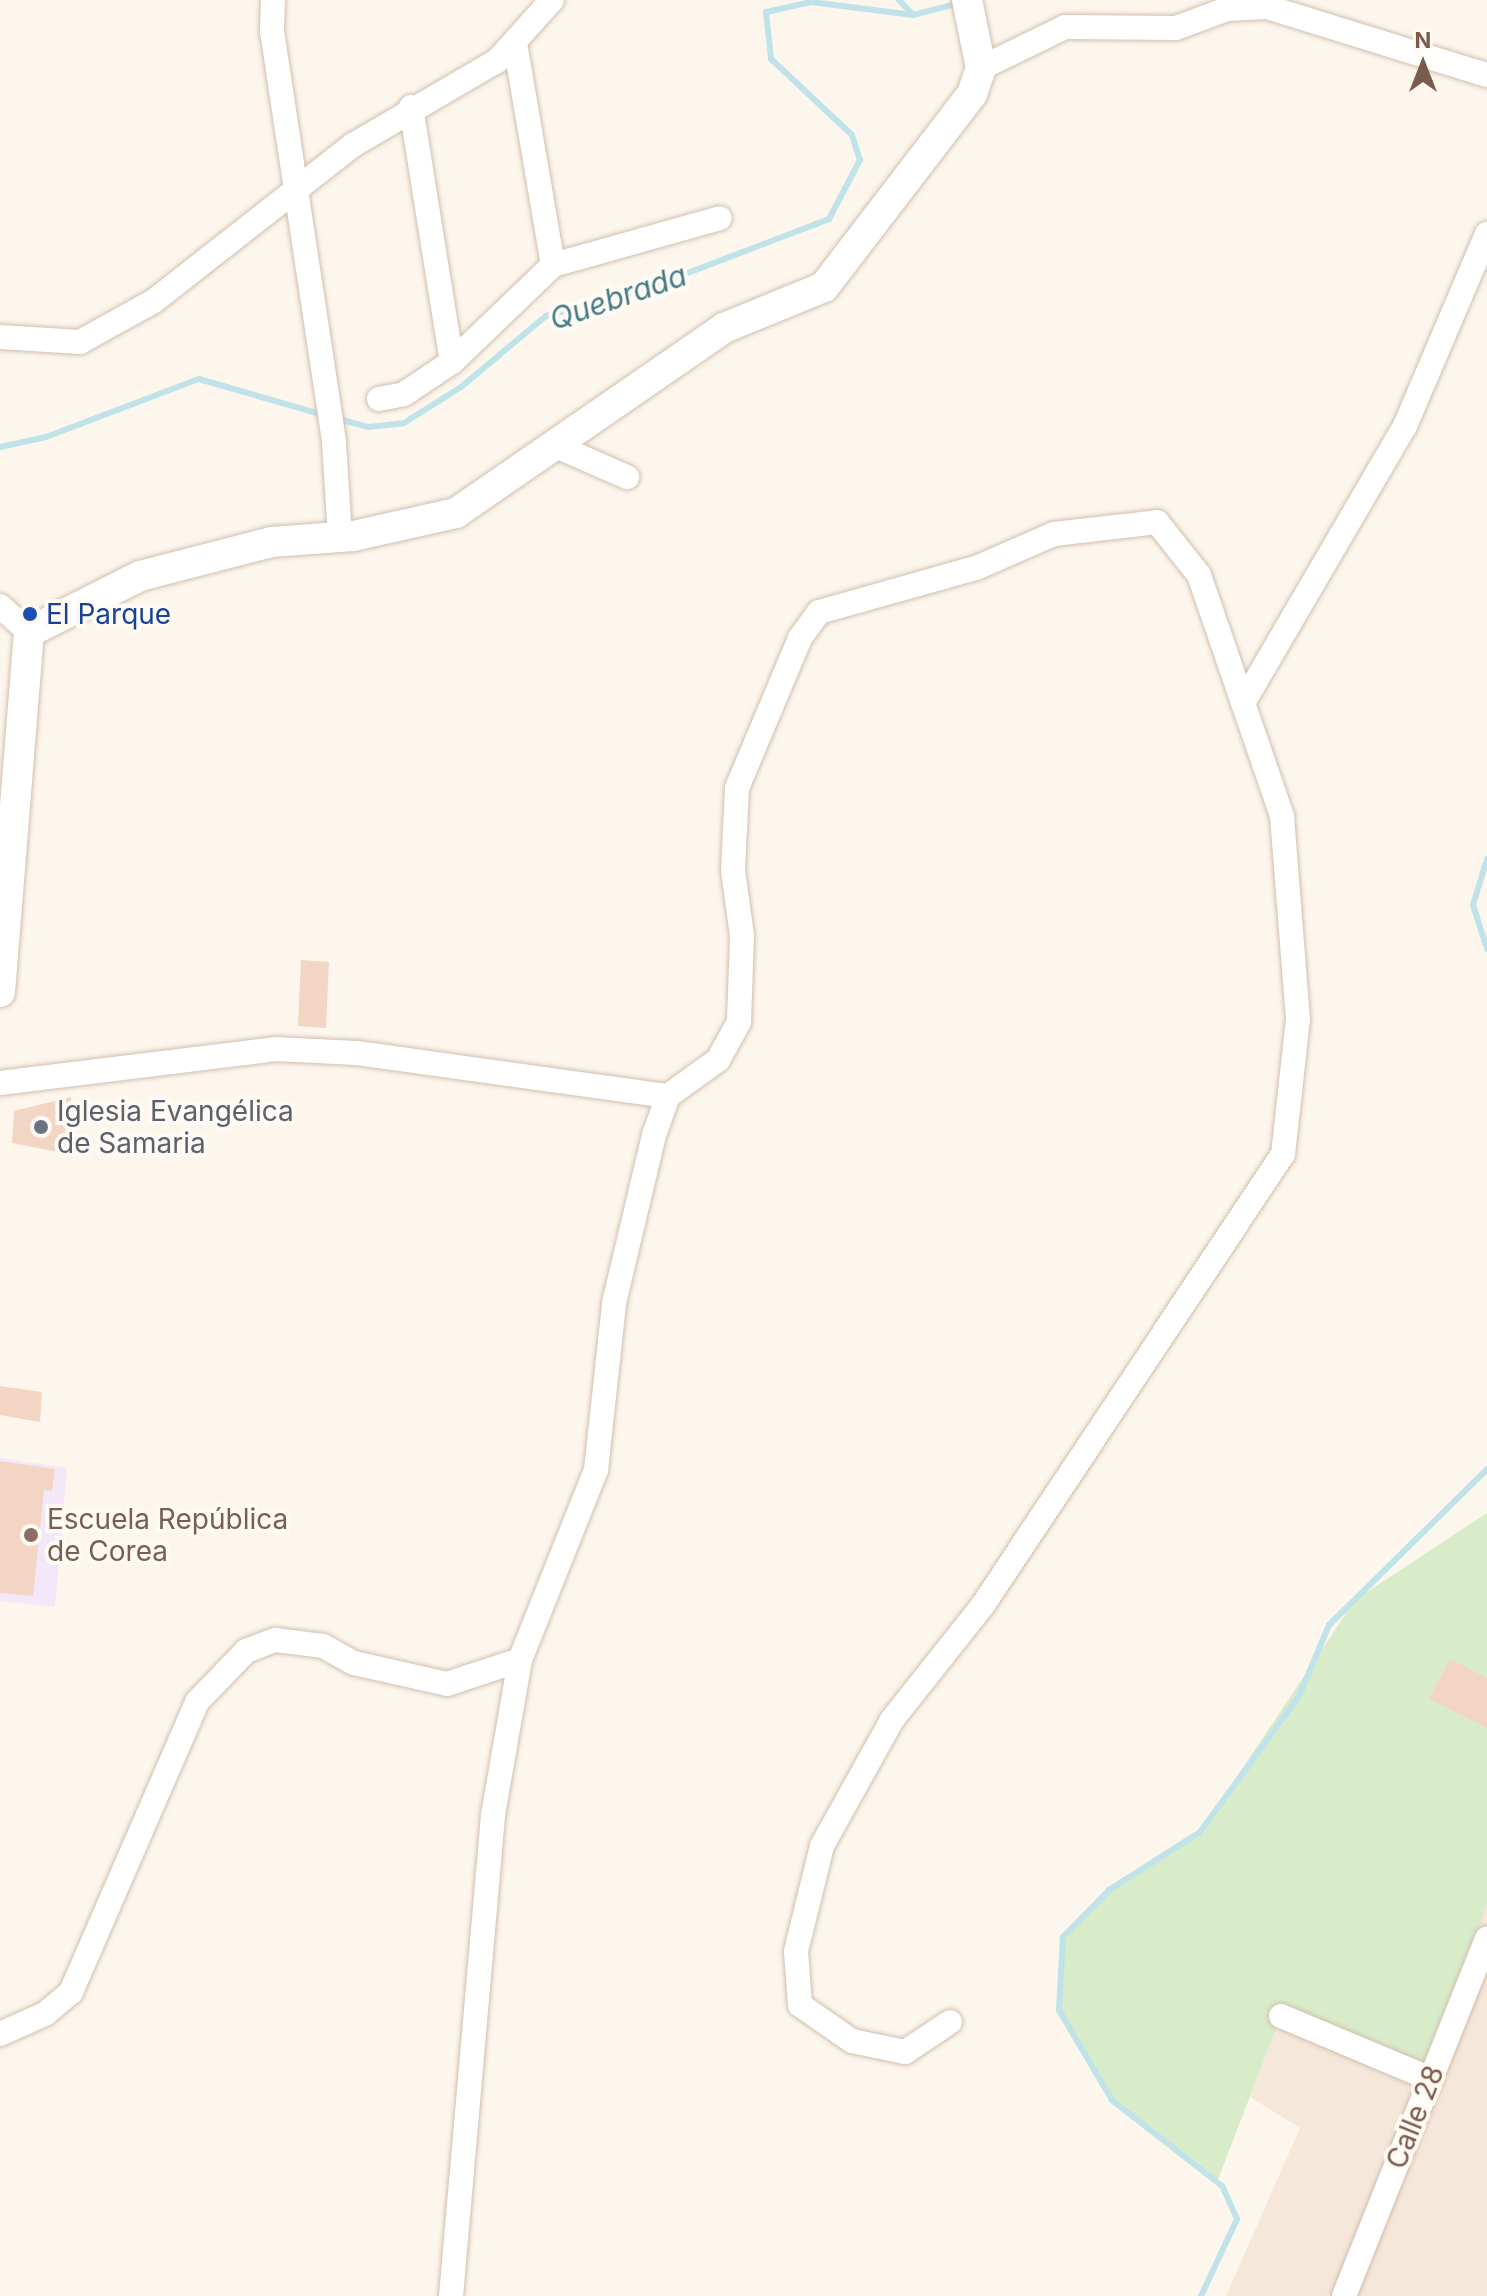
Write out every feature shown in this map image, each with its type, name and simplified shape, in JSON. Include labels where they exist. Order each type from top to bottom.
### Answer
[{"type":"street","points":[[273,0],[272,31],[334,442],[340,537]]},
{"type":"street","points":[[0,337],[80,342],[204,265],[297,187],[411,107],[497,61],[552,0]]},
{"type":"street","points":[[29,632],[140,576],[271,542],[340,537],[456,513],[724,328],[824,287],[961,112],[980,58],[967,0]]},
{"type":"street","points":[[980,58],[1065,27],[1176,28],[1227,9],[1267,7],[1487,75]]},
{"type":"street","points":[[515,43],[553,265]]},
{"type":"street","points":[[411,107],[452,362]]},
{"type":"street","points":[[379,399],[404,394],[452,362],[553,265],[720,218]]},
{"type":"street","points":[[1243,703],[1405,426],[1487,234]]},
{"type":"street","points":[[554,445],[627,477]]},
{"type":"street","points":[[451,2296],[493,1815],[520,1660],[596,1470],[614,1303],[668,1096],[718,1060],[739,1022],[742,936],[733,870],[737,788],[800,638],[819,612],[976,568],[1054,534],[1157,522],[1199,575],[1282,816],[1298,1019],[1283,1154],[983,1605],[892,1720],[843,1799],[806,1896],[794,1982],[800,2005],[822,2026],[852,2041],[905,2052],[950,2022]]},
{"type":"street","points":[[0,606],[29,632]]},
{"type":"street","points":[[0,992],[29,632]]},
{"type":"street","points":[[0,1083],[275,1049],[357,1053],[668,1096]]},
{"type":"street","points":[[0,2034],[45,2014],[71,1992],[197,1702],[246,1651],[275,1640],[323,1646],[354,1663],[447,1684],[520,1660]]},
{"type":"street","name":"Calle 28","points":[[1344,2296],[1487,1939]]},
{"type":"street","points":[[1281,2016],[1431,2079]]},
{"type":"shaded area","name":"Escuela República de Corea","points":[[0,1458],[67,1468],[55,1607],[0,1601]]},
{"type":"shaded area","points":[[1487,1904],[1487,2296],[1226,2296],[1300,2128],[1250,2097],[1281,2016],[1431,2078]]},
{"type":"green space","points":[[1487,1513],[1487,1904],[1431,2079],[1281,2016],[1217,2182],[1112,2100],[1059,2010],[1063,1937],[1109,1890],[1200,1832],[1355,1600]]},
{"type":"building","points":[[301,960],[329,962],[326,1028],[298,1026]]},
{"type":"building","name":"Iglesia Evangélica de Samaria","points":[[71,1097],[68,1154],[12,1143],[14,1111]]},
{"type":"building","points":[[0,1386],[42,1392],[40,1422],[0,1415]]},
{"type":"building","name":"Escuela República de Corea","points":[[0,1461],[55,1469],[52,1491],[44,1490],[33,1596],[0,1593]]},
{"type":"building","points":[[1450,1659],[1487,1678],[1487,1728],[1429,1699]]},
{"type":"waterway","points":[[899,0],[913,15]]},
{"type":"waterway","name":"Quebrada","points":[[335,418],[368,427],[404,423],[461,387],[546,316],[651,287],[829,219],[860,160],[852,135],[771,59],[766,12],[811,2],[913,15],[960,3]]},
{"type":"waterway","name":"Quebrada","points":[[0,447],[46,437],[199,379],[324,415]]},
{"type":"waterway","points":[[1487,859],[1473,905],[1487,949]]},
{"type":"waterway","points":[[1201,2296],[1237,2219],[1222,2186],[1112,2100],[1059,2010],[1063,1937],[1109,1890],[1200,1832],[1299,1696],[1329,1625],[1487,1469]]},
{"type":"place","name":"El Parque","points":[[30,614]]},
{"type":"place","name":"Iglesia Evangélica de Samaria","points":[[41,1127]]},
{"type":"place","name":"Escuela República de Corea","points":[[31,1535]]}]
